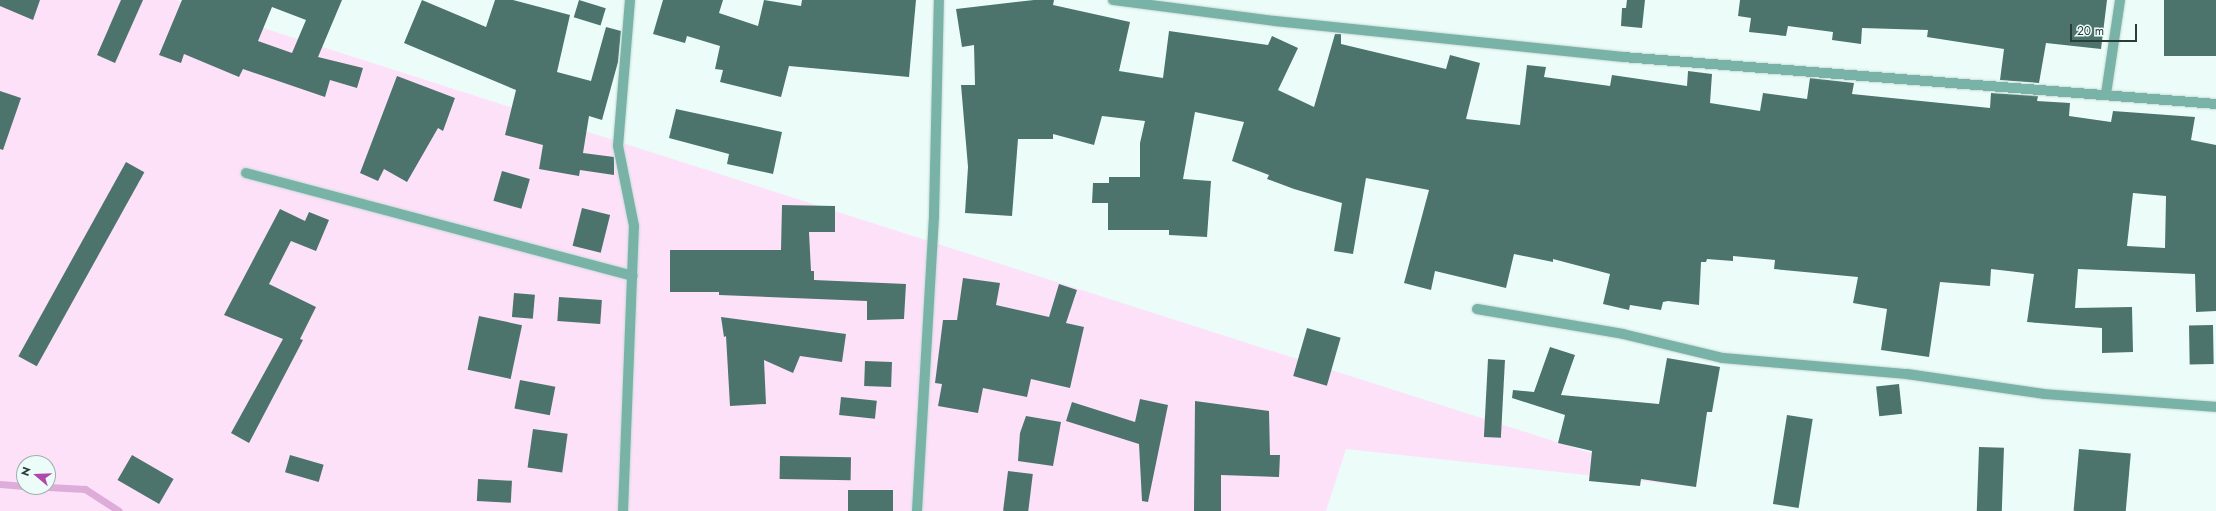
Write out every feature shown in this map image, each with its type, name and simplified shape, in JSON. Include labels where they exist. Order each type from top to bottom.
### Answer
[{"type":"street","points":[[623,511],[634,226],[618,146],[630,0]]},
{"type":"street","points":[[917,511],[934,215],[939,0]]},
{"type":"street","points":[[1113,0],[1283,22],[1623,57],[2106,94],[2216,104]]},
{"type":"street","points":[[2106,94],[2120,0]]},
{"type":"street","points":[[246,173],[633,276]]},
{"type":"street","points":[[1477,309],[1623,334],[1668,347],[1723,358],[1907,374],[2044,394],[2216,407]]},
{"type":"shaded area","points":[[0,0],[176,0],[1697,487],[1346,449],[1326,511],[0,511]]},
{"type":"building","points":[[0,0],[40,0],[33,20],[0,6]]},
{"type":"building","points":[[121,0],[143,0],[115,63],[97,55]]},
{"type":"building","points":[[182,0],[342,0],[318,57],[363,68],[357,88],[330,80],[325,97],[243,69],[239,77],[184,54],[181,63],[159,55]],"holes":[[[272,7],[306,20],[292,53],[258,41]]]},
{"type":"building","points":[[422,0],[486,27],[495,0],[513,0],[570,15],[557,72],[591,81],[606,27],[621,31],[618,62],[602,120],[589,116],[583,153],[614,157],[614,175],[580,170],[579,176],[539,169],[543,145],[505,135],[516,90],[404,43]]},
{"type":"building","points":[[579,0],[606,8],[601,25],[574,17]]},
{"type":"building","points":[[663,0],[723,0],[719,13],[758,26],[764,0],[801,6],[802,0],[916,0],[909,77],[789,66],[781,97],[720,82],[723,70],[715,69],[720,46],[687,36],[685,43],[653,34]]},
{"type":"building","points":[[1034,0],[1054,0],[1053,5],[1130,22],[1119,71],[1163,78],[1169,31],[1268,45],[1272,36],[1298,48],[1278,90],[1314,107],[1335,34],[1341,34],[1341,44],[1446,69],[1450,55],[1480,63],[1466,119],[1520,125],[1527,65],[1546,67],[1544,77],[1610,86],[1612,75],[1687,86],[1688,71],[1712,74],[1710,103],[1760,111],[1763,93],[1807,99],[1810,78],[1854,83],[1852,94],[1990,108],[1991,93],[2038,96],[2037,101],[2070,103],[2069,116],[2111,122],[2113,111],[2195,117],[2191,140],[2216,145],[2216,311],[2196,312],[2195,274],[2078,269],[2075,308],[2132,307],[2133,352],[2102,353],[2102,328],[2027,322],[2034,274],[1991,269],[1990,286],[1940,282],[1929,357],[1881,350],[1887,309],[1853,303],[1858,277],[1774,269],[1775,260],[1733,256],[1733,261],[1707,259],[1706,262],[1701,262],[1699,305],[1668,301],[1663,302],[1661,310],[1630,305],[1629,310],[1603,304],[1610,274],[1553,259],[1553,262],[1514,254],[1506,288],[1435,271],[1431,290],[1404,283],[1429,190],[1366,178],[1353,254],[1334,251],[1342,203],[1294,189],[1267,179],[1269,175],[1232,161],[1244,122],[1195,112],[1183,179],[1211,181],[1207,237],[1169,235],[1169,230],[1108,230],[1108,203],[1092,203],[1093,183],[1109,183],[1109,177],[1140,177],[1140,143],[1145,121],[1102,116],[1094,145],[1053,134],[1053,139],[1018,139],[1012,216],[965,213],[968,167],[961,85],[975,85],[974,45],[962,47],[956,9]],"holes":[[[2133,193],[2166,196],[2165,248],[2127,246]]]},
{"type":"building","points":[[1627,0],[1645,0],[1642,28],[1621,26],[1622,8],[1626,8]]},
{"type":"building","points":[[1740,0],[2107,0],[2101,49],[2046,43],[2039,83],[2000,80],[2004,49],[1927,37],[1928,30],[1862,28],[1861,44],[1832,40],[1833,32],[1788,26],[1786,36],[1749,32],[1751,18],[1738,16]]},
{"type":"building","points":[[2164,0],[2216,0],[2216,56],[2164,56]]},
{"type":"building","points":[[397,76],[455,98],[443,131],[438,128],[407,182],[384,169],[378,181],[360,173]]},
{"type":"building","points":[[0,91],[21,98],[3,150],[0,149]]},
{"type":"building","points":[[676,109],[782,132],[773,174],[727,164],[729,154],[669,138]]},
{"type":"building","points":[[126,162],[144,172],[37,366],[18,356]]},
{"type":"building","points":[[502,171],[530,179],[521,209],[493,201]]},
{"type":"building","points":[[782,205],[835,206],[835,232],[809,232],[811,271],[814,271],[814,280],[906,284],[904,319],[867,320],[867,301],[719,295],[719,292],[670,292],[670,250],[781,250]]},
{"type":"building","points":[[582,208],[610,215],[601,253],[573,246]]},
{"type":"building","points":[[280,209],[305,221],[309,212],[329,220],[316,251],[291,241],[269,284],[316,307],[300,339],[303,340],[249,443],[231,433],[283,339],[224,315]]},
{"type":"building","points":[[963,278],[1000,283],[996,305],[1049,317],[1059,284],[1077,290],[1066,323],[1084,327],[1070,388],[1031,379],[1027,397],[983,388],[978,413],[938,406],[942,384],[935,383],[943,320],[957,320]]},
{"type":"building","points":[[514,293],[535,295],[533,319],[512,317]]},
{"type":"building","points":[[559,297],[602,300],[600,324],[557,321]]},
{"type":"building","points":[[479,316],[522,325],[511,379],[468,370]]},
{"type":"building","points":[[721,317],[846,334],[842,362],[800,356],[793,373],[764,360],[766,404],[730,406],[726,336],[724,337]]},
{"type":"building","points":[[2189,325],[2213,325],[2214,364],[2190,364]]},
{"type":"building","points":[[1307,328],[1341,338],[1327,386],[1293,376]]},
{"type":"building","points":[[1550,347],[1575,355],[1561,395],[1659,404],[1667,358],[1720,367],[1712,412],[1707,412],[1696,487],[1641,479],[1640,486],[1589,481],[1592,451],[1558,443],[1565,415],[1512,398],[1513,390],[1534,392]]},
{"type":"building","points":[[1488,359],[1505,360],[1501,438],[1484,437]]},
{"type":"building","points":[[865,361],[892,362],[891,387],[864,386]]},
{"type":"building","points":[[520,380],[555,387],[550,415],[514,408]]},
{"type":"building","points":[[1899,384],[1902,414],[1879,416],[1876,386]]},
{"type":"building","points":[[841,397],[877,401],[875,419],[839,415]]},
{"type":"building","points":[[1140,399],[1168,405],[1148,502],[1142,501],[1139,444],[1066,421],[1072,402],[1135,422]]},
{"type":"building","points":[[1195,401],[1269,411],[1270,455],[1280,455],[1279,477],[1221,475],[1221,511],[1194,511]]},
{"type":"building","points":[[1787,415],[1813,419],[1799,508],[1773,504]]},
{"type":"building","points":[[1026,416],[1061,422],[1053,466],[1018,461],[1020,433]]},
{"type":"building","points":[[533,429],[568,434],[562,472],[528,468]]},
{"type":"building","points":[[1979,447],[2004,448],[2002,511],[1977,511]]},
{"type":"building","points":[[2079,449],[2131,454],[2126,511],[2074,511]]},
{"type":"building","points":[[132,455],[174,479],[159,504],[118,480]]},
{"type":"building","points":[[290,455],[324,465],[319,482],[285,472]]},
{"type":"building","points":[[780,456],[851,457],[851,480],[780,479]]},
{"type":"building","points":[[1008,471],[1033,474],[1028,511],[1003,511]]},
{"type":"building","points":[[478,479],[512,481],[511,503],[477,501]]},
{"type":"building","points":[[848,490],[893,490],[893,511],[848,511]]},
{"type":"waterway","points":[[0,484],[16,485]]},
{"type":"waterway","points":[[56,487],[85,489],[119,511]]}]
